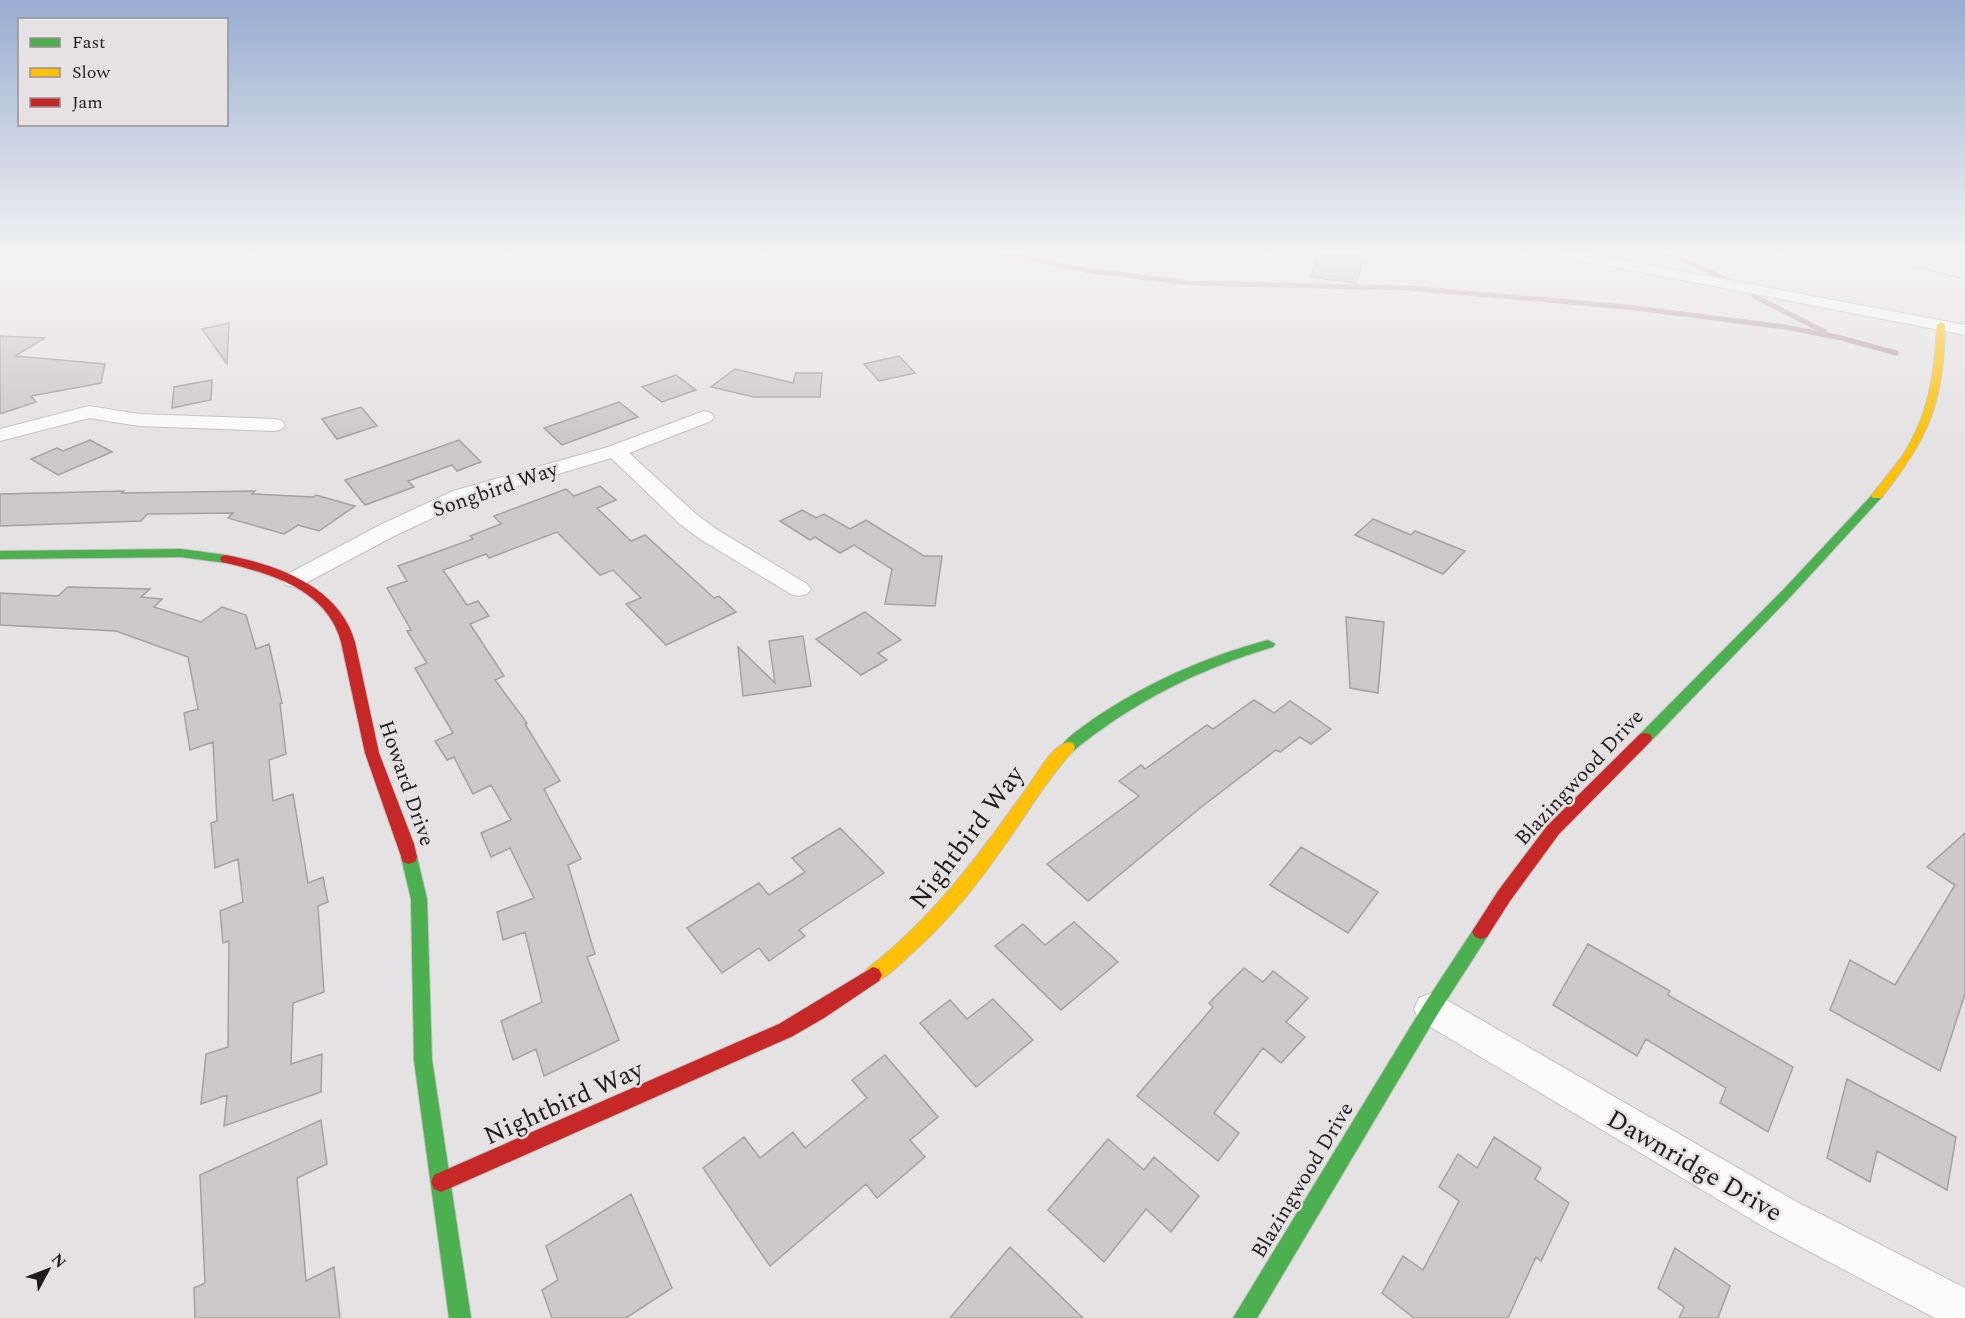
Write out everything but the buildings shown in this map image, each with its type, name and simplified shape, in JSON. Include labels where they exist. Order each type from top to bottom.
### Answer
[{"type":"street","points":[[1881,314],[1965,330]]},
{"type":"street","name":"Blazingwood Drive","points":[[1244,1318],[1431,1009],[1504,896],[1553,830],[1800,580],[1892,480],[1930,415],[1940,369],[1941,325]]},
{"type":"street","points":[[0,435],[89,412],[139,420],[275,425]]},
{"type":"street","name":"Songbird Way","points":[[294,580],[411,519],[461,496],[615,451],[705,417]]},
{"type":"street","points":[[615,451],[701,529],[799,589]]},
{"type":"street","name":"Howard Drive","points":[[0,555],[204,555],[230,559],[294,580],[329,606],[343,627],[379,778],[403,831],[419,899],[423,1060],[460,1318]]},
{"type":"street","name":"Nightbird Way","points":[[441,1182],[786,1030],[828,1008],[883,968],[915,941],[947,908],[998,844],[1048,768],[1080,738],[1147,694],[1224,657],[1268,644]]},
{"type":"street","name":"Dawnridge Drive","points":[[1431,1009],[1783,1216],[1965,1311]]},
{"type":"waterway","points":[[1678,314],[1785,327],[1841,338],[1896,353]]},
{"type":"waterway","points":[[1789,314],[1825,332]]},
{"type":"traffic: fast","points":[[1645,738],[1787,593],[1877,496]]},
{"type":"traffic: fast","points":[[0,555],[181,553],[226,559]]},
{"type":"traffic: fast","points":[[1068,747],[1113,713],[1162,684],[1215,661],[1268,644]]},
{"type":"traffic: fast","points":[[409,857],[419,899],[423,1060],[460,1318]]},
{"type":"traffic: fast","points":[[1244,1318],[1431,1009],[1481,932]]},
{"type":"traffic: slow","points":[[1877,496],[1908,455],[1928,417],[1938,376],[1941,325]]},
{"type":"traffic: slow","points":[[873,975],[924,931],[970,880],[1048,770],[1068,747]]},
{"type":"traffic: jam","points":[[226,559],[258,566],[292,580],[321,599],[342,624],[372,753],[409,857]]},
{"type":"traffic: jam","points":[[1481,932],[1504,896],[1553,830],[1645,738]]},
{"type":"traffic: jam","points":[[441,1182],[786,1030],[818,1012],[873,975]]}]
